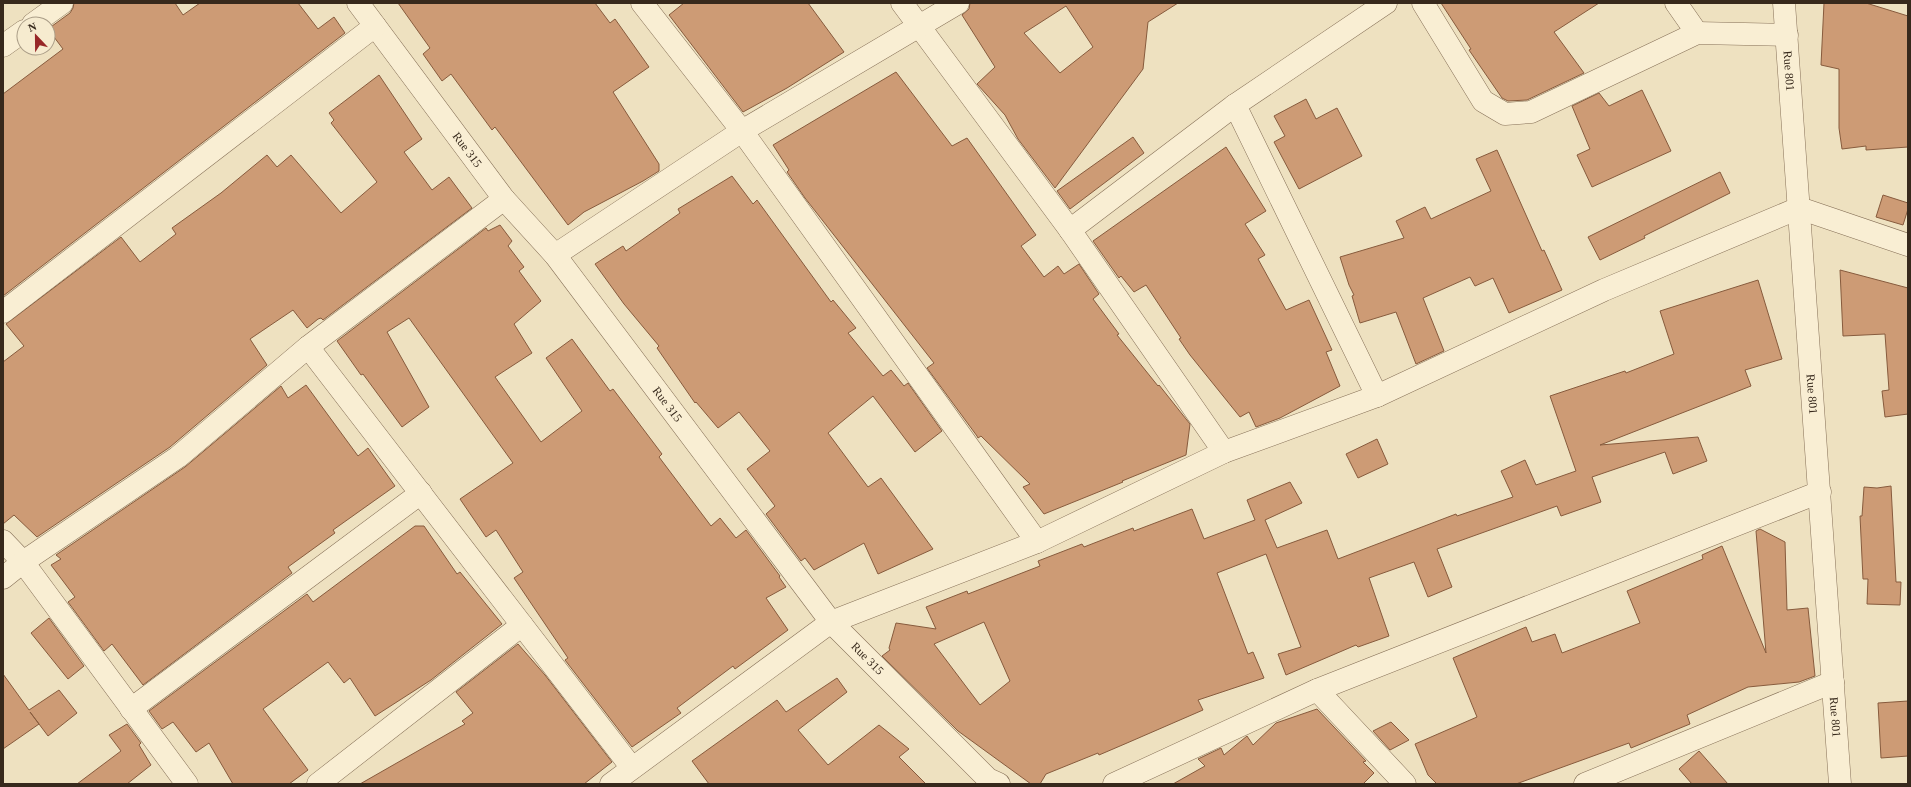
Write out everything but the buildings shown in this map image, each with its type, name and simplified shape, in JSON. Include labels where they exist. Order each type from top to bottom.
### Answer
[{"type":"street","points":[[44,16],[62,3]]},
{"type":"street","name":"Rue 315","points":[[358,3],[504,199],[555,255],[830,622],[989,782]]},
{"type":"street","points":[[642,3],[742,131],[1037,542]]},
{"type":"street","points":[[902,3],[1070,230],[1224,452]]},
{"type":"street","points":[[555,255],[742,131],[958,3]]},
{"type":"street","points":[[1070,230],[1235,105],[1386,3]]},
{"type":"street","points":[[1423,3],[1483,101],[1505,114],[1531,112],[1697,33],[1787,35]]},
{"type":"street","points":[[1676,3],[1697,33]]},
{"type":"street","name":"Rue 801","points":[[1784,3],[1840,784]]},
{"type":"street","points":[[3,312],[375,26]]},
{"type":"street","points":[[3,46],[16,37]]},
{"type":"street","points":[[1235,105],[1377,396]]},
{"type":"street","points":[[3,578],[22,562],[178,457],[308,347],[504,199]]},
{"type":"street","points":[[611,784],[830,622],[1037,542],[1224,452],[1377,396],[1604,290],[1799,208],[1908,245]]},
{"type":"street","points":[[308,347],[632,768]]},
{"type":"street","points":[[1114,784],[1317,690],[1820,492]]},
{"type":"street","points":[[131,709],[421,493]]},
{"type":"street","points":[[3,542],[22,562],[187,784]]},
{"type":"street","points":[[318,784],[522,625]]},
{"type":"street","points":[[1585,784],[1833,682]]},
{"type":"street","points":[[1317,690],[1405,784]]}]
